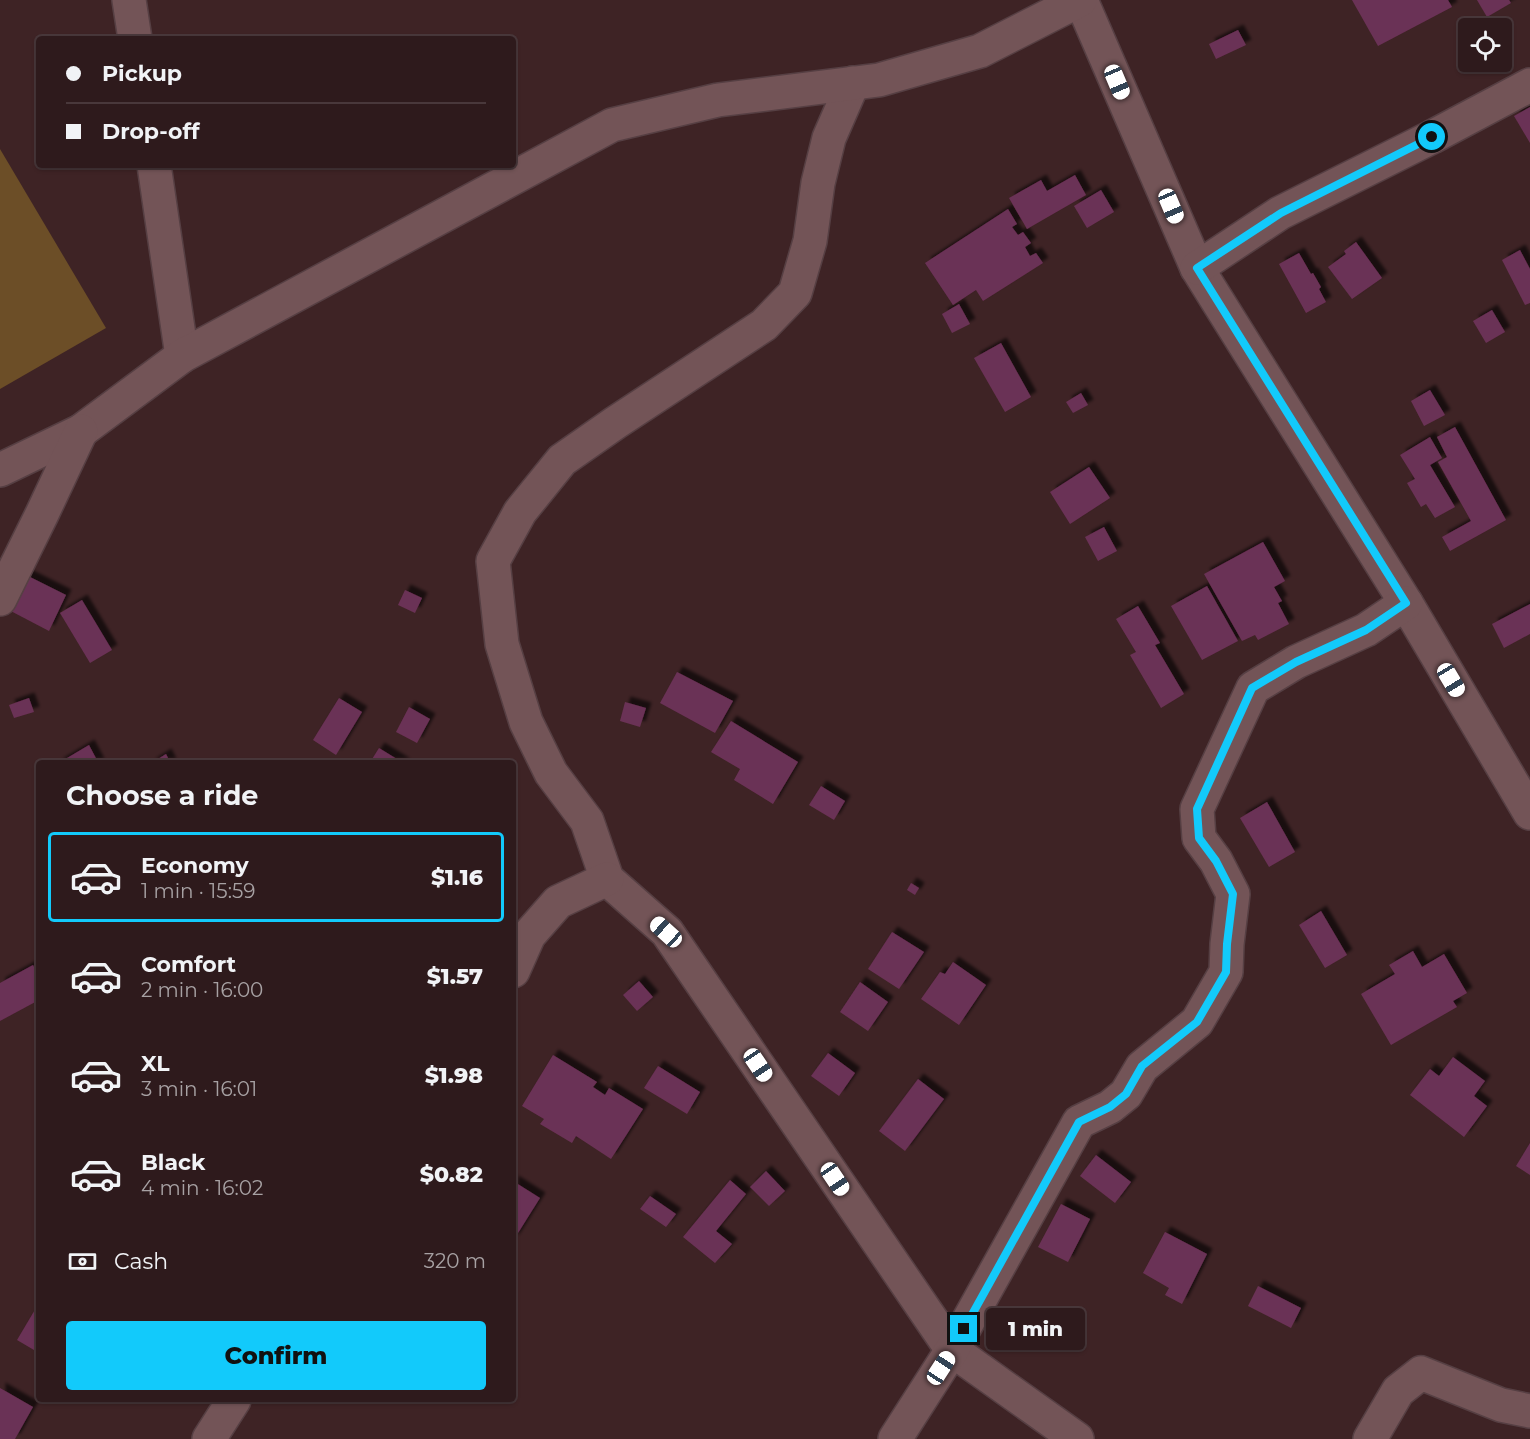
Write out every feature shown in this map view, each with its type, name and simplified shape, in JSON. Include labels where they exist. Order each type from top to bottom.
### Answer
[{"type":"street","points":[[129,0],[135,36]]},
{"type":"street","points":[[0,470],[81,430],[182,356],[612,125],[718,99],[879,80],[980,51],[1081,0],[1197,268],[1406,603],[1530,813]]},
{"type":"street","points":[[853,83],[829,138],[818,183],[810,241],[795,293],[764,325],[562,460],[520,512],[493,561],[502,644],[526,722],[551,773],[587,821],[607,879],[666,932],[952,1350],[1077,1439]]},
{"type":"street","points":[[1197,268],[1281,213],[1530,85]]},
{"type":"street","points":[[154,168],[182,356]]},
{"type":"street","points":[[0,599],[81,430]]},
{"type":"street","points":[[895,1439],[952,1350],[1079,1122],[1110,1107],[1126,1094],[1142,1066],[1197,1022],[1226,972],[1233,894],[1216,861],[1199,838],[1197,809],[1252,688],[1296,662],[1366,630],[1406,603]]},
{"type":"street","points":[[516,964],[529,934],[558,902],[607,879]]},
{"type":"street","points":[[1370,1439],[1398,1391],[1421,1373],[1501,1405],[1530,1411]]},
{"type":"street","points":[[209,1439],[233,1402]]},
{"type":"shaded area","points":[[0,149],[106,328],[0,389]]},
{"type":"building","points":[[1352,0],[1448,0],[1452,7],[1378,46]]},
{"type":"building","points":[[1477,0],[1509,0],[1511,3],[1487,17]]},
{"type":"building","points":[[1238,30],[1246,45],[1216,59],[1209,44]]},
{"type":"building","points":[[1530,107],[1530,143],[1514,116]]},
{"type":"building","points":[[1075,175],[1086,195],[1027,229],[1009,198],[1041,180],[1047,191]]},
{"type":"building","points":[[1101,190],[1114,212],[1087,228],[1074,206]]},
{"type":"building","points":[[1008,209],[1017,224],[1012,227],[1018,235],[1023,232],[1031,243],[1025,247],[1030,256],[1036,253],[1043,263],[983,301],[976,290],[953,305],[925,263]]},
{"type":"building","points":[[1356,242],[1382,278],[1352,299],[1328,267],[1346,254],[1344,251]]},
{"type":"building","points":[[1520,250],[1530,269],[1530,303],[1525,305],[1502,260]]},
{"type":"building","points":[[1299,253],[1321,287],[1319,289],[1326,302],[1306,313],[1279,264]]},
{"type":"building","points":[[959,304],[970,324],[952,333],[942,314]]},
{"type":"building","points":[[1492,310],[1505,332],[1486,343],[1473,321]]},
{"type":"building","points":[[1001,343],[1031,397],[1005,412],[974,358]]},
{"type":"building","points":[[1430,390],[1445,415],[1424,426],[1411,401]]},
{"type":"building","points":[[1081,393],[1088,405],[1073,413],[1066,402]]},
{"type":"building","points":[[1455,427],[1506,520],[1450,551],[1442,537],[1471,521],[1438,462],[1447,457],[1437,437]]},
{"type":"building","points":[[1430,437],[1442,458],[1430,465],[1455,507],[1435,518],[1426,504],[1421,507],[1407,483],[1415,479],[1400,455]]},
{"type":"building","points":[[1089,467],[1110,498],[1070,524],[1050,492]]},
{"type":"building","points":[[1104,527],[1117,551],[1098,561],[1085,537]]},
{"type":"building","points":[[1263,542],[1285,581],[1274,587],[1282,601],[1278,603],[1289,624],[1258,640],[1255,635],[1242,641],[1204,574]]},
{"type":"building","points":[[22,573],[66,595],[49,631],[5,608]]},
{"type":"building","points":[[1207,586],[1238,641],[1202,660],[1171,606]]},
{"type":"building","points":[[405,590],[422,598],[415,613],[398,605]]},
{"type":"building","points":[[82,600],[112,650],[90,663],[60,613]]},
{"type":"building","points":[[1530,604],[1530,634],[1504,648],[1492,624]]},
{"type":"building","points":[[1138,606],[1160,643],[1155,645],[1184,694],[1161,708],[1130,655],[1136,652],[1116,619]]},
{"type":"building","points":[[677,672],[733,701],[715,733],[660,703]]},
{"type":"building","points":[[29,698],[34,712],[14,718],[9,705]]},
{"type":"building","points":[[339,698],[362,712],[336,755],[313,740]]},
{"type":"building","points":[[625,702],[646,708],[640,727],[620,721]]},
{"type":"building","points":[[409,707],[430,719],[417,743],[396,732]]},
{"type":"building","points":[[731,721],[798,762],[773,804],[734,780],[740,769],[711,752]]},
{"type":"building","points":[[89,745],[97,760],[64,760]]},
{"type":"building","points":[[379,748],[398,760],[372,760]]},
{"type":"building","points":[[166,754],[169,760],[156,760]]},
{"type":"building","points":[[821,786],[845,801],[834,820],[809,805]]},
{"type":"building","points":[[1267,802],[1295,852],[1269,867],[1240,818]]},
{"type":"building","points":[[911,883],[919,888],[915,895],[907,890]]},
{"type":"building","points":[[1321,911],[1347,955],[1325,968],[1299,925]]},
{"type":"building","points":[[892,932],[924,952],[899,989],[868,969]]},
{"type":"building","points":[[1413,951],[1422,967],[1444,954],[1467,993],[1453,1001],[1457,1007],[1391,1045],[1361,994],[1395,974],[1389,965]]},
{"type":"building","points":[[953,962],[986,985],[959,1025],[921,999],[940,972],[945,974]]},
{"type":"building","points":[[33,965],[36,971],[36,1002],[0,1021],[0,983]]},
{"type":"building","points":[[639,981],[653,997],[637,1011],[623,995]]},
{"type":"building","points":[[860,982],[888,1002],[868,1031],[840,1012]]},
{"type":"building","points":[[828,1053],[855,1073],[839,1096],[811,1076]]},
{"type":"building","points":[[553,1055],[597,1082],[593,1087],[605,1095],[609,1088],[643,1109],[611,1159],[576,1136],[572,1143],[540,1124],[544,1119],[522,1106]]},
{"type":"building","points":[[1453,1057],[1485,1081],[1474,1096],[1487,1106],[1464,1137],[1410,1095],[1430,1069],[1439,1076]]},
{"type":"building","points":[[658,1066],[700,1092],[687,1114],[644,1088]]},
{"type":"building","points":[[918,1079],[944,1099],[905,1151],[879,1131]]},
{"type":"building","points":[[1530,1143],[1530,1175],[1516,1166]]},
{"type":"building","points":[[1096,1155],[1131,1182],[1115,1203],[1080,1176]]},
{"type":"building","points":[[766,1171],[785,1191],[769,1206],[750,1187]]},
{"type":"building","points":[[730,1180],[746,1194],[716,1231],[732,1244],[715,1263],[683,1237]]},
{"type":"building","points":[[516,1183],[540,1198],[516,1236]]},
{"type":"building","points":[[650,1196],[676,1214],[666,1227],[640,1209]]},
{"type":"building","points":[[1061,1204],[1090,1219],[1068,1262],[1038,1247]]},
{"type":"building","points":[[1165,1232],[1207,1254],[1182,1304],[1165,1295],[1169,1288],[1143,1273]]},
{"type":"building","points":[[1258,1286],[1301,1308],[1291,1328],[1248,1306]]},
{"type":"building","points":[[36,1308],[36,1347],[34,1350],[17,1340]]},
{"type":"building","points":[[0,1388],[33,1407],[15,1439],[0,1439]]},
{"type":"route","points":[[964,1329],[1079,1122],[1110,1107],[1126,1094],[1142,1066],[1197,1022],[1226,972],[1233,894],[1216,861],[1199,838],[1197,809],[1252,688],[1296,662],[1366,630],[1406,603],[1197,268],[1281,213],[1432,137]]}]
